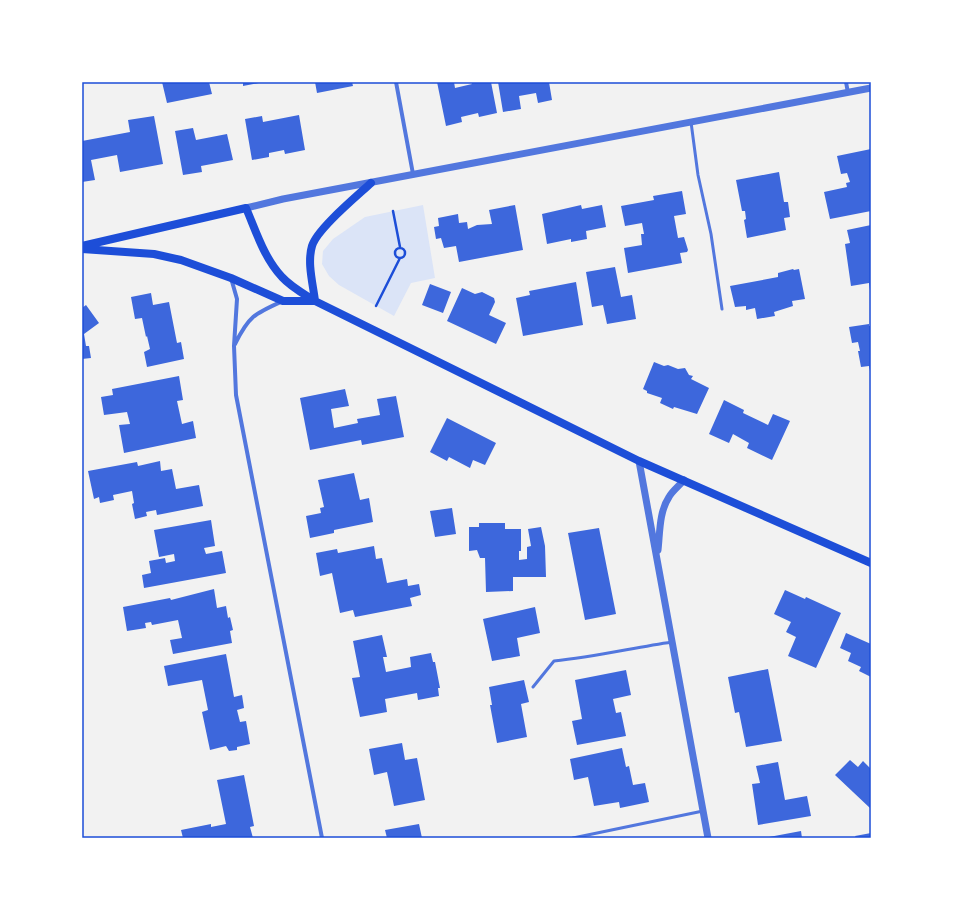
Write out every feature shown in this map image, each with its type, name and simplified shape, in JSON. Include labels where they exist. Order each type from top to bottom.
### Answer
[{"type":"main road","points":[[315,301],[311,266],[312,244],[326,226],[371,183]]},
{"type":"main road","points":[[82,248],[246,208],[271,264],[282,278],[315,301],[639,461],[871,563]]},
{"type":"main road","points":[[82,248],[154,254],[181,260],[231,278],[283,301],[315,301]]},
{"type":"street","points":[[396,82],[413,174]]},
{"type":"street","points":[[846,82],[848,93]]},
{"type":"street","points":[[246,208],[413,174],[750,112],[871,88]]},
{"type":"street","points":[[231,278],[237,299],[234,346],[236,395],[322,838]]},
{"type":"street","points":[[234,346],[243,327],[252,317],[283,301]]},
{"type":"street","points":[[639,461],[708,838]]},
{"type":"street","points":[[657,560],[660,531],[666,505],[669,497],[684,480]]},
{"type":"lane","points":[[691,122],[698,175],[711,234],[722,309]]},
{"type":"lane","points":[[533,687],[554,661],[585,658],[631,648],[672,642]]},
{"type":"lane","points":[[573,838],[703,811]]},
{"type":"path","points":[[376,306],[400,258],[403,257],[406,252],[400,247],[393,211]]},
{"type":"path","points":[[400,247],[395,252],[400,258]]},
{"type":"shaded area","points":[[423,205],[435,278],[411,283],[394,316],[339,285],[329,276],[322,264],[323,251],[333,239],[365,217]]},
{"type":"building","points":[[162,82],[209,82],[212,94],[167,103]]},
{"type":"building","points":[[243,82],[259,82],[259,83],[243,86]]},
{"type":"building","points":[[315,82],[352,82],[353,86],[317,93]]},
{"type":"building","points":[[437,82],[454,82],[455,88],[472,84],[471,82],[491,82],[497,113],[479,117],[478,113],[461,117],[462,122],[446,126]]},
{"type":"building","points":[[498,82],[549,82],[552,100],[538,103],[536,93],[519,96],[521,109],[503,112]]},
{"type":"building","points":[[299,115],[305,150],[285,154],[284,150],[269,153],[269,157],[252,160],[245,119],[262,116],[263,122]]},
{"type":"building","points":[[154,116],[163,164],[120,172],[117,155],[91,160],[95,180],[82,182],[82,141],[130,132],[128,120]]},
{"type":"building","points":[[193,128],[196,140],[227,134],[233,160],[201,166],[202,172],[183,175],[175,131]]},
{"type":"building","points":[[871,149],[871,211],[830,219],[824,192],[847,187],[846,183],[850,182],[847,173],[841,174],[837,156]]},
{"type":"building","points":[[779,172],[784,202],[788,202],[790,217],[784,218],[786,230],[747,238],[744,220],[746,219],[745,211],[742,211],[736,180]]},
{"type":"building","points":[[682,191],[686,214],[674,216],[678,238],[684,237],[688,250],[687,252],[680,253],[682,263],[628,273],[624,248],[642,245],[641,234],[644,234],[642,223],[625,226],[621,206],[654,200],[653,196]]},
{"type":"building","points":[[515,205],[523,250],[459,262],[456,246],[444,248],[441,238],[436,239],[434,227],[439,226],[438,218],[458,214],[459,223],[467,222],[468,229],[477,225],[492,224],[489,210]]},
{"type":"building","points":[[581,205],[582,209],[602,205],[606,227],[586,231],[587,239],[571,242],[571,239],[547,244],[542,214]]},
{"type":"building","points":[[871,225],[870,290],[869,283],[851,286],[845,244],[850,243],[847,230]]},
{"type":"building","points":[[615,267],[621,297],[632,295],[636,319],[607,324],[603,305],[592,307],[586,272]]},
{"type":"building","points":[[799,269],[805,299],[792,301],[793,306],[774,312],[775,316],[757,319],[755,308],[746,310],[746,306],[735,307],[730,286],[778,277],[778,273]]},
{"type":"building","points":[[576,282],[583,325],[523,336],[516,298],[530,295],[529,291]]},
{"type":"building","points":[[430,284],[451,292],[443,313],[422,305]]},
{"type":"building","points":[[462,288],[475,294],[482,292],[494,298],[495,302],[489,315],[506,323],[496,344],[447,321]]},
{"type":"building","points":[[151,293],[153,305],[169,302],[177,343],[181,342],[184,359],[147,367],[144,352],[150,349],[142,318],[135,319],[131,297]]},
{"type":"building","points":[[86,305],[99,323],[84,334],[86,346],[89,346],[91,358],[82,359],[82,308]]},
{"type":"building","points":[[869,324],[869,326],[871,326],[870,371],[869,366],[861,367],[858,342],[852,343],[849,327]]},
{"type":"building","points":[[654,362],[678,369],[685,368],[689,375],[693,376],[691,379],[709,388],[697,414],[674,407],[673,409],[660,403],[662,398],[647,393],[647,391],[643,389]]},
{"type":"building","points":[[179,376],[183,400],[177,401],[182,424],[193,421],[196,438],[124,453],[119,425],[130,424],[127,412],[104,415],[101,397],[113,395],[112,389]]},
{"type":"building","points":[[345,389],[349,406],[331,409],[334,428],[358,423],[357,419],[380,415],[377,399],[396,396],[404,437],[362,445],[361,440],[310,450],[300,398]]},
{"type":"building","points":[[724,400],[744,410],[743,413],[768,425],[773,414],[790,421],[772,460],[747,448],[749,443],[733,434],[729,443],[709,434]]},
{"type":"building","points":[[447,418],[496,443],[485,465],[473,460],[470,468],[449,457],[447,461],[430,452]]},
{"type":"building","points":[[160,461],[161,471],[172,469],[176,489],[199,485],[203,506],[157,515],[156,510],[146,512],[147,516],[135,519],[132,504],[134,503],[132,491],[113,495],[114,500],[100,503],[99,497],[94,499],[88,471],[137,462],[138,466]]},
{"type":"building","points":[[354,473],[360,500],[369,498],[373,522],[334,530],[334,533],[310,538],[306,516],[321,513],[320,508],[324,507],[318,480]]},
{"type":"building","points":[[452,508],[456,534],[435,537],[430,511]]},
{"type":"building","points":[[211,520],[215,546],[204,548],[206,554],[222,551],[226,573],[144,588],[142,575],[151,573],[149,561],[165,558],[166,563],[175,561],[174,554],[159,557],[154,530]]},
{"type":"building","points":[[479,523],[505,523],[505,529],[521,529],[521,551],[519,551],[519,560],[527,559],[527,547],[531,546],[528,529],[541,527],[545,546],[546,577],[513,577],[513,591],[486,592],[485,558],[480,558],[477,550],[469,551],[469,527],[479,527]]},
{"type":"building","points":[[599,528],[616,614],[585,620],[568,533]]},
{"type":"building","points":[[374,546],[376,559],[382,558],[387,583],[407,579],[408,586],[419,584],[421,595],[410,598],[412,606],[355,617],[353,610],[340,613],[332,573],[320,576],[316,553],[337,549],[338,553]]},
{"type":"building","points":[[214,589],[217,608],[226,606],[228,618],[230,617],[233,630],[230,631],[232,643],[173,654],[170,640],[182,638],[178,620],[152,625],[151,622],[145,623],[146,628],[127,631],[123,607],[170,598],[171,600]]},
{"type":"building","points":[[785,590],[805,599],[806,597],[841,613],[816,668],[788,656],[796,637],[786,632],[791,622],[774,614]]},
{"type":"building","points":[[535,607],[540,633],[517,638],[520,656],[492,661],[483,619]]},
{"type":"building","points":[[846,633],[871,644],[871,677],[859,671],[861,667],[848,661],[851,653],[840,648]]},
{"type":"building","points":[[382,635],[387,657],[383,657],[386,672],[411,667],[410,657],[431,653],[433,662],[435,662],[440,688],[438,688],[439,696],[418,700],[417,693],[385,699],[387,712],[360,717],[352,678],[360,677],[353,641]]},
{"type":"building","points":[[226,654],[234,697],[242,695],[244,708],[237,710],[240,722],[246,721],[250,744],[237,747],[237,750],[229,751],[226,746],[210,750],[202,712],[208,710],[202,680],[168,686],[164,666]]},
{"type":"building","points":[[768,669],[782,741],[746,747],[739,712],[735,713],[728,677]]},
{"type":"building","points":[[626,670],[631,695],[613,699],[616,713],[621,712],[626,736],[577,745],[572,721],[582,719],[575,680]]},
{"type":"building","points":[[524,680],[529,702],[521,704],[527,737],[497,743],[490,705],[492,705],[489,687]]},
{"type":"building","points":[[402,743],[405,760],[417,758],[425,800],[394,806],[387,772],[374,775],[369,749]]},
{"type":"building","points":[[622,748],[626,767],[629,766],[633,785],[645,783],[649,802],[620,808],[619,802],[594,806],[588,777],[574,780],[570,759]]},
{"type":"building","points":[[850,760],[858,767],[863,761],[871,769],[871,809],[835,775]]},
{"type":"building","points":[[778,762],[785,800],[807,796],[811,816],[758,825],[752,784],[760,783],[756,766]]},
{"type":"building","points":[[244,775],[254,826],[250,827],[253,838],[183,838],[181,830],[211,824],[211,827],[226,824],[217,780]]},
{"type":"building","points":[[419,824],[422,838],[387,838],[385,830]]},
{"type":"building","points":[[801,831],[802,838],[769,838],[769,837]]},
{"type":"building","points":[[871,833],[871,838],[856,838],[855,836]]}]
